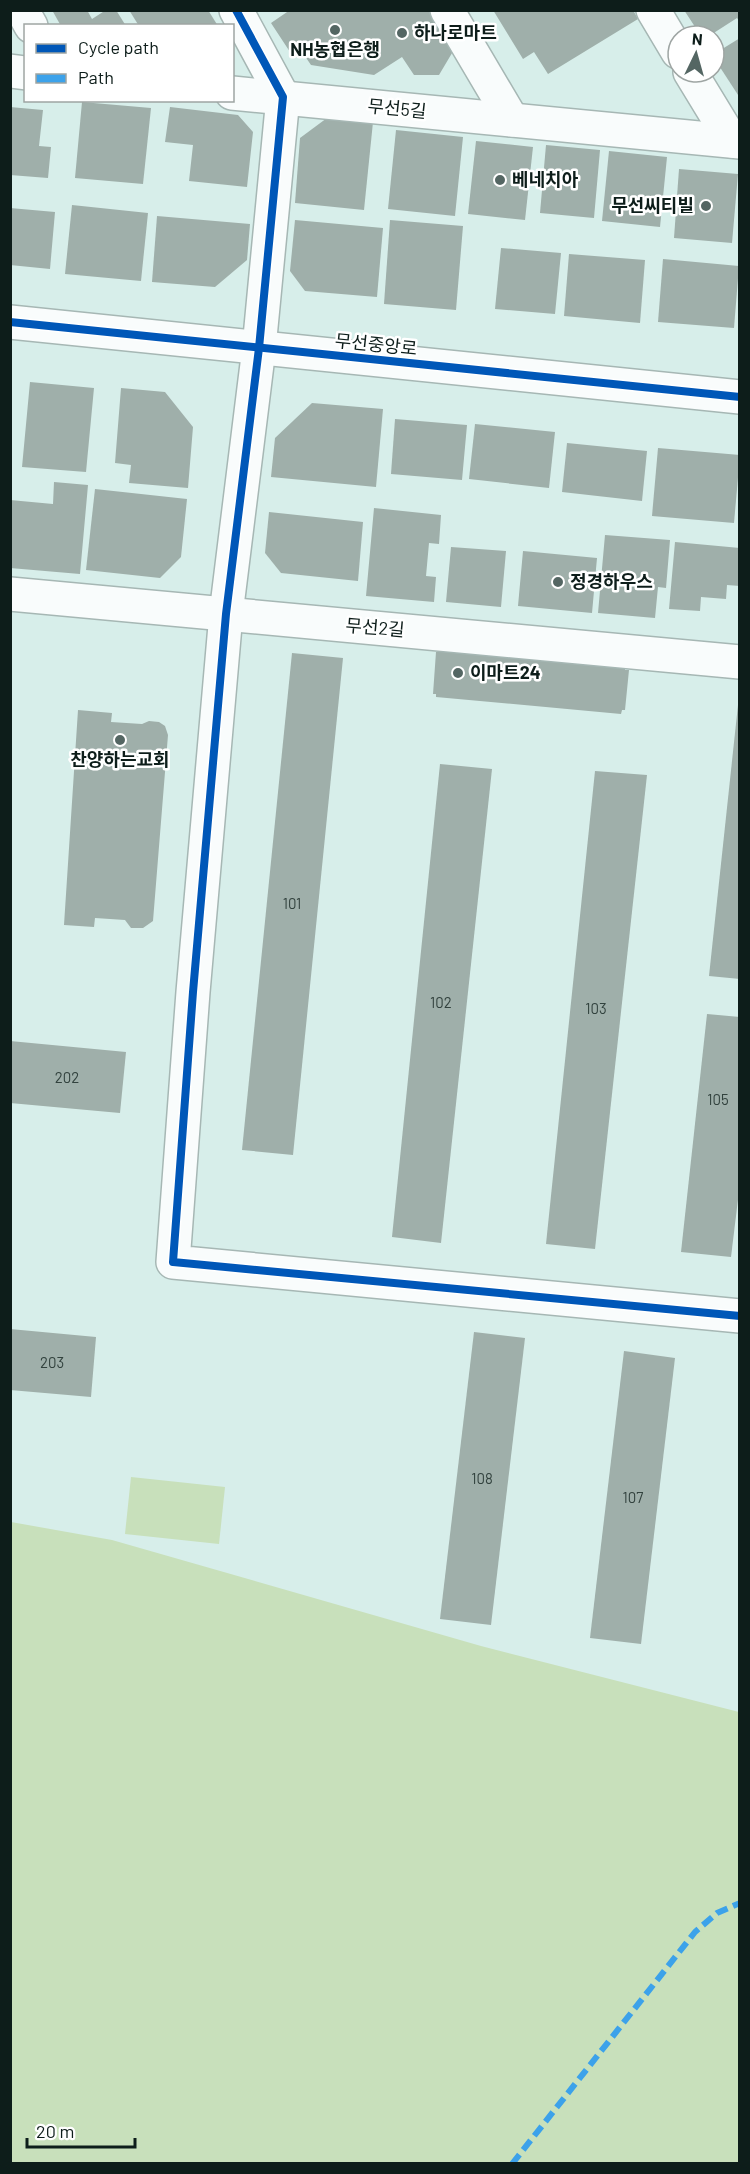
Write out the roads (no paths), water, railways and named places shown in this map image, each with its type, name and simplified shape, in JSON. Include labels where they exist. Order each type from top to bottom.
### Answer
[{"type":"street","points":[[22,10],[31,24]]},
{"type":"street","points":[[236,10],[283,98],[259,348],[226,614],[194,980],[173,1262],[740,1316]]},
{"type":"street","points":[[447,10],[512,120]]},
{"type":"street","points":[[653,10],[666,32]]},
{"type":"street","name":"무선5길","points":[[698,84],[736,141]]},
{"type":"street","name":"무선5길","points":[[234,93],[736,141]]},
{"type":"street","name":"무선중앙로","points":[[10,322],[740,397]]},
{"type":"street","name":"무선2길","points":[[10,594],[740,662]]},
{"type":"place","name":"NH농협은행","points":[[335,30]]},
{"type":"place","name":"하나로마트","points":[[402,33]]},
{"type":"place","name":"베네치아","points":[[500,180]]},
{"type":"place","name":"무선씨티빌","points":[[706,206]]},
{"type":"place","name":"정경하우스","points":[[558,582]]},
{"type":"place","name":"이마트24","points":[[458,673]]},
{"type":"place","name":"찬양하는교회","points":[[120,740]]}]
